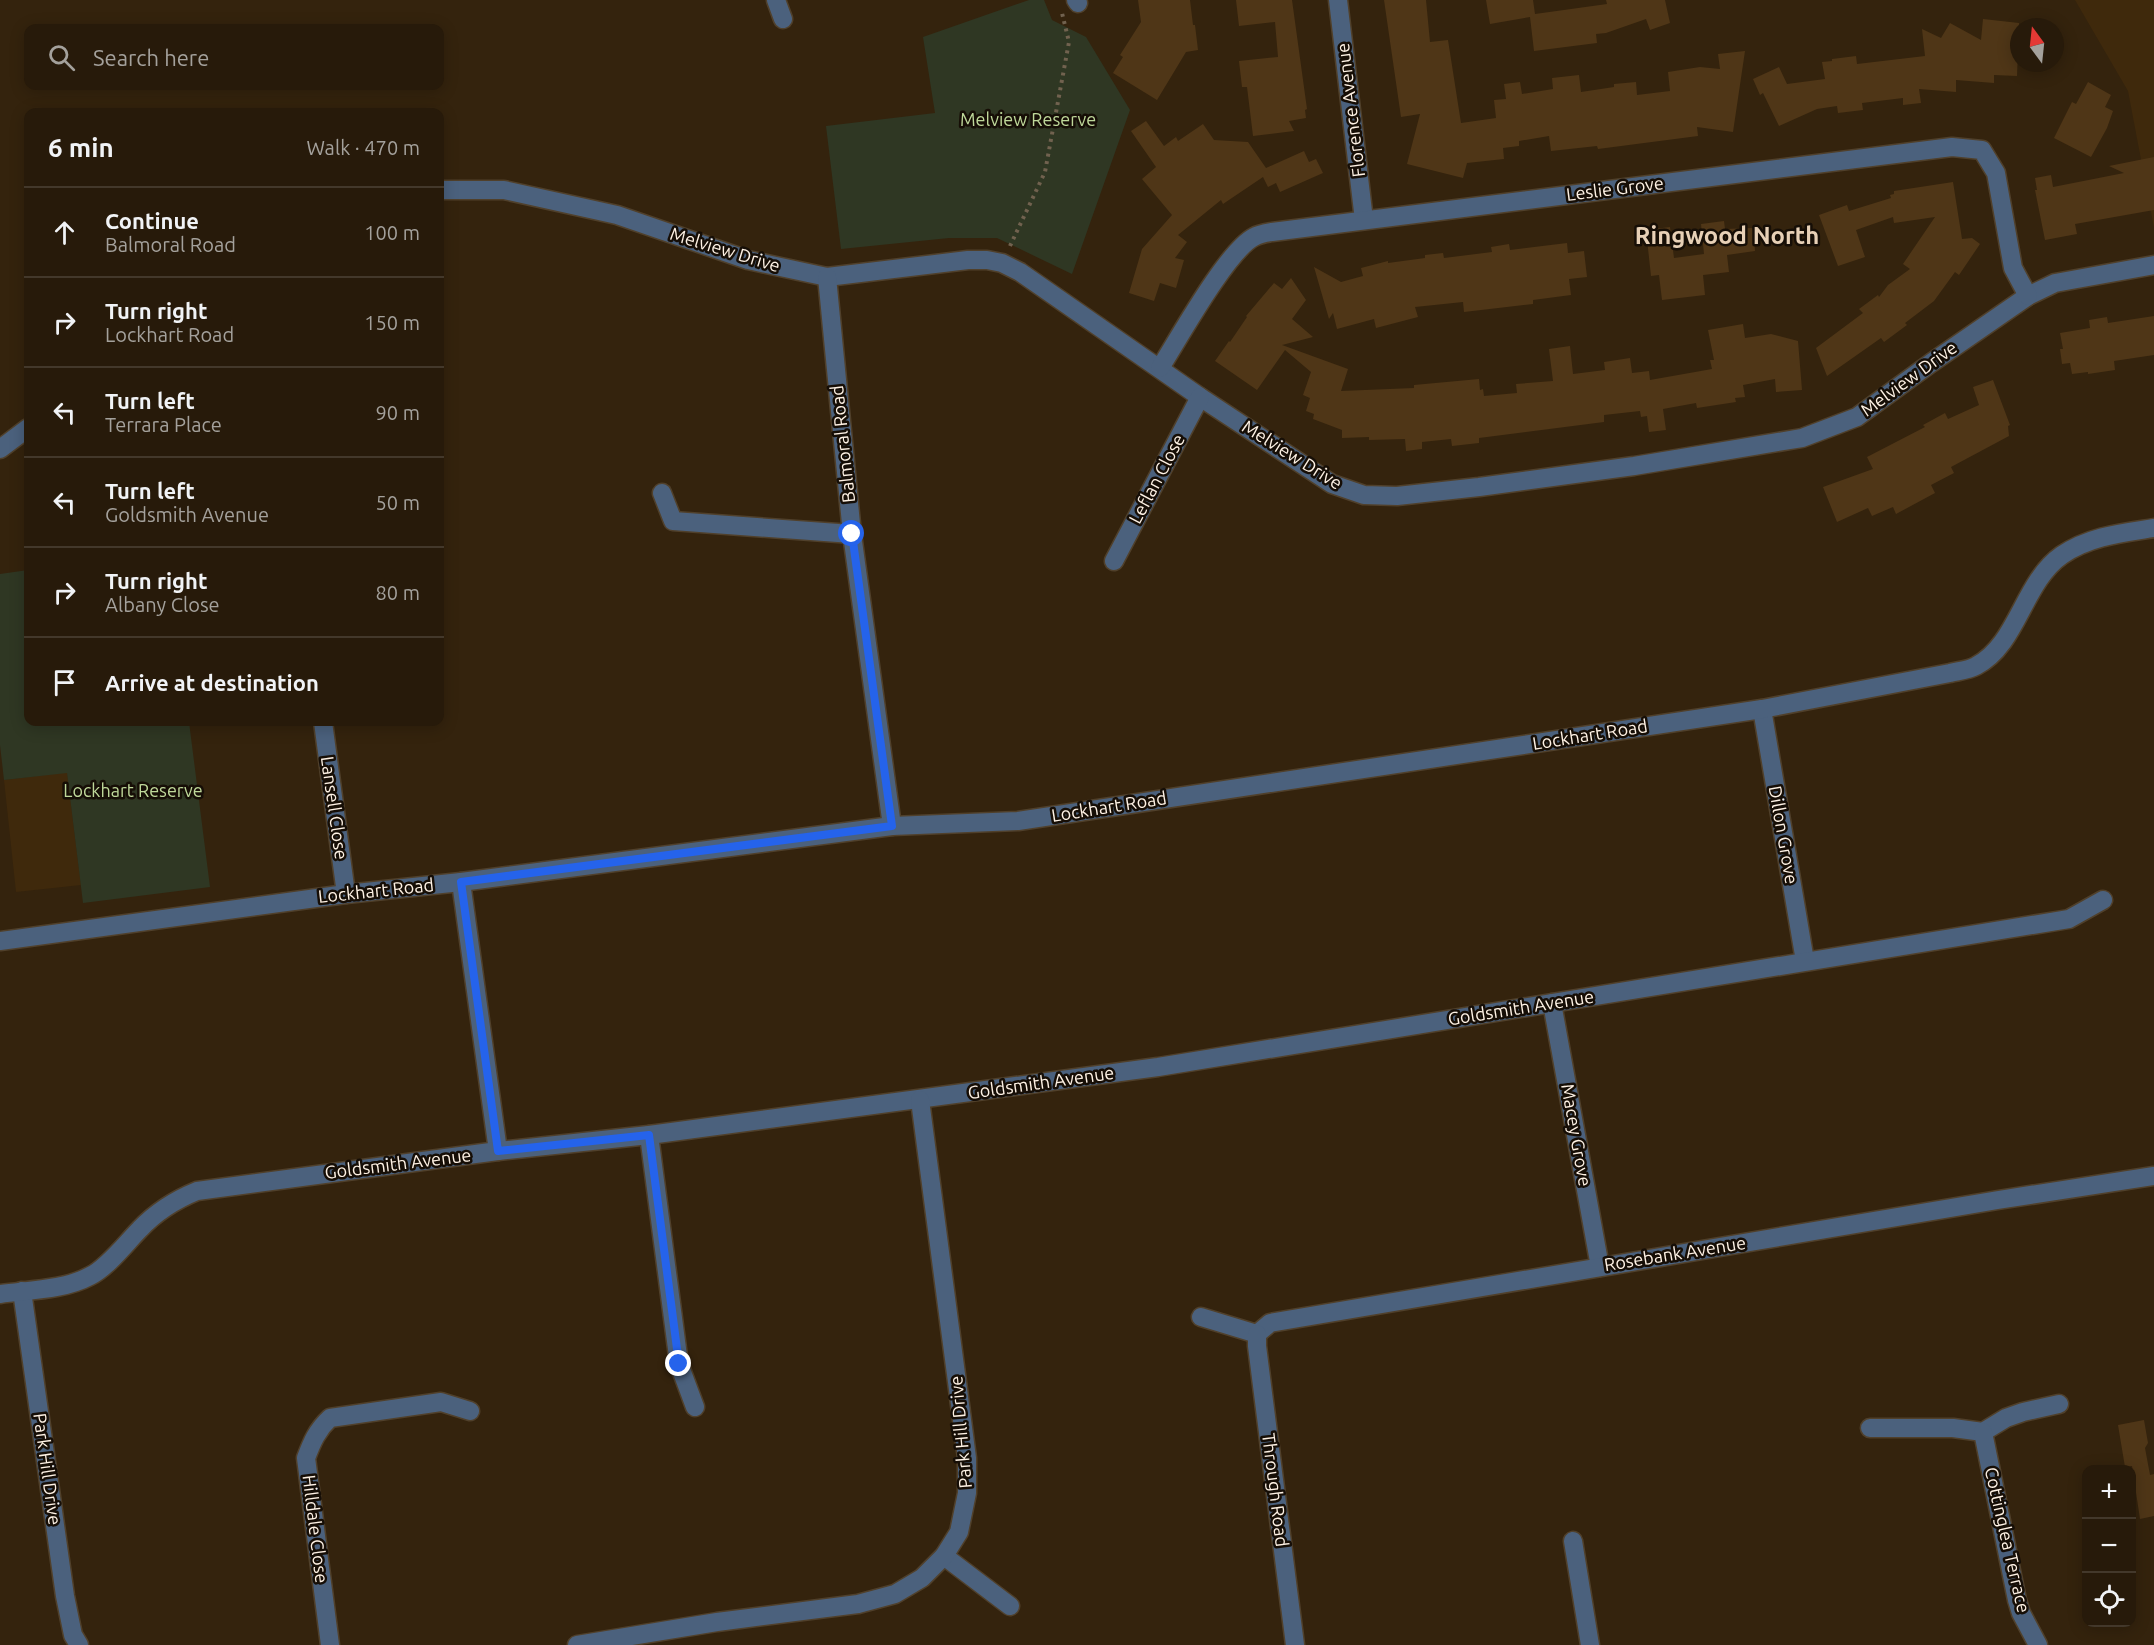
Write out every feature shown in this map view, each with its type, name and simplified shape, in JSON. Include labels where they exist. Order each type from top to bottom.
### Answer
[{"type":"street","points":[[776,0],[783,19]]},
{"type":"street","name":"Florence Avenue","points":[[1338,0],[1364,220]]},
{"type":"street","name":"Leslie Grove","points":[[1161,368],[1212,286],[1239,249],[1254,237],[1272,232],[1364,220],[1952,147],[1982,150],[1996,173],[2013,268],[2028,296]]},
{"type":"street","name":"Melview Drive","points":[[444,190],[504,190],[606,213],[748,260],[827,277],[968,260],[1002,263],[1036,283],[1200,397],[1332,484],[1364,495],[1397,496],[1479,487],[1635,466],[1802,438],[1857,417],[1930,363],[2028,296],[2055,283],[2154,265]]},
{"type":"street","name":"Balmoral Road","points":[[827,277],[852,534],[892,826]]},
{"type":"street","name":"Leflan Close","points":[[1114,561],[1200,397]]},
{"type":"street","points":[[0,449],[24,431]]},
{"type":"street","points":[[662,493],[673,521],[852,534]]},
{"type":"street","name":"Lockhart Road","points":[[0,941],[346,894],[461,882],[892,826],[1018,821],[1762,709],[1950,673],[1976,666],[2000,646],[2037,582],[2062,555],[2103,536],[2154,528]]},
{"type":"street","name":"Dillon Grove","points":[[1762,709],[1804,961]]},
{"type":"street","name":"Lansell Close","points":[[324,726],[346,894]]},
{"type":"street","points":[[461,882],[498,1151]]},
{"type":"street","name":"Goldsmith Avenue","points":[[0,1294],[60,1286],[91,1276],[120,1251],[162,1208],[178,1198],[197,1191],[498,1151],[649,1135],[1158,1067],[2068,919],[2103,900]]},
{"type":"street","name":"Macey Grove","points":[[1552,1003],[1600,1267]]},
{"type":"street","name":"Park Hill Drive","points":[[577,1645],[648,1639],[717,1622],[858,1604],[896,1594],[922,1578],[944,1556],[959,1532],[968,1493],[967,1458],[920,1100]]},
{"type":"street","points":[[649,1135],[679,1364],[696,1407]]},
{"type":"street","name":"Rosebank Avenue","points":[[1257,1334],[1270,1323],[2154,1176]]},
{"type":"street","name":"Park Hill Drive","points":[[22,1291],[62,1578],[73,1635],[80,1645]]},
{"type":"street","points":[[1201,1317],[1257,1334]]},
{"type":"street","name":"Through Road","points":[[1257,1334],[1295,1645]]},
{"type":"street","name":"Hilldale Close","points":[[330,1645],[306,1458],[313,1438],[321,1426],[330,1419],[441,1402],[470,1411]]},
{"type":"street","points":[[1870,1428],[1953,1428],[1983,1432],[2006,1418],[2022,1412],[2059,1404]]},
{"type":"street","name":"Cottinglea Terrace","points":[[1983,1432],[2017,1600],[2021,1613],[2038,1645]]},
{"type":"street","points":[[1573,1541],[1590,1645]]},
{"type":"street","points":[[944,1556],[1010,1606]]},
{"type":"path","points":[[1002,263],[1045,172],[1069,42],[1061,14],[1077,1]]},
{"type":"shaded area","points":[[2075,0],[2154,0],[2154,228],[2128,91]]},
{"type":"shaded area","points":[[67,772],[81,885],[16,892],[4,780]]},
{"type":"green space","name":"Melview Reserve","points":[[1029,0],[1044,0],[1052,20],[1086,37],[1130,110],[1072,274],[997,238],[949,238],[841,249],[826,126],[935,113],[923,37]]},
{"type":"green space","name":"Lockhart Reserve","points":[[24,571],[24,726],[190,726],[210,887],[83,903],[67,773],[4,780],[0,745],[0,574]]},
{"type":"building","points":[[1138,0],[1190,0],[1193,25],[1195,25],[1198,50],[1186,52],[1157,100],[1113,73],[1123,57],[1120,55],[1141,22]]},
{"type":"building","points":[[1236,0],[1292,0],[1307,109],[1305,110],[1306,118],[1289,121],[1294,131],[1253,136],[1247,87],[1242,87],[1239,61],[1278,57],[1275,22],[1239,26]]},
{"type":"building","points":[[1384,0],[1426,0],[1430,42],[1448,40],[1461,123],[1496,118],[1494,100],[1506,99],[1504,84],[1520,82],[1522,94],[1553,89],[1552,78],[1579,75],[1581,92],[1614,87],[1614,84],[1636,82],[1637,95],[1670,91],[1668,72],[1700,67],[1720,69],[1718,54],[1745,51],[1733,132],[1697,127],[1698,136],[1598,149],[1597,146],[1551,151],[1549,136],[1519,141],[1519,146],[1503,148],[1504,159],[1467,163],[1463,178],[1407,164],[1420,114],[1401,117]]},
{"type":"building","points":[[1486,0],[1533,0],[1535,14],[1607,4],[1606,0],[1665,0],[1670,23],[1650,30],[1646,19],[1606,33],[1596,34],[1597,43],[1534,51],[1530,17],[1490,24]]},
{"type":"building","points":[[1983,19],[2010,22],[2010,72],[2017,72],[2017,76],[1994,75],[1994,83],[1956,80],[1956,92],[1919,89],[1921,103],[1903,105],[1903,98],[1862,103],[1863,110],[1838,113],[1837,106],[1817,109],[1779,126],[1763,93],[1760,95],[1753,79],[1779,67],[1787,84],[1825,79],[1822,62],[1832,61],[1832,59],[1856,56],[1857,64],[1925,56],[1922,29],[1941,38],[1950,23],[1981,40]]},
{"type":"building","points":[[2088,82],[2111,95],[2105,107],[2113,111],[2107,128],[2091,157],[2054,138],[2072,102],[2076,104]]},
{"type":"building","points":[[1146,121],[1164,146],[1176,137],[1178,141],[1203,124],[1214,140],[1248,142],[1266,168],[1304,151],[1309,162],[1316,159],[1323,173],[1280,192],[1276,183],[1268,187],[1263,177],[1223,204],[1221,200],[1178,235],[1187,242],[1175,258],[1184,260],[1176,288],[1160,283],[1154,301],[1129,293],[1142,249],[1172,215],[1142,179],[1156,167],[1131,131]]},
{"type":"building","points":[[2154,157],[2154,210],[2075,224],[2077,234],[2045,240],[2035,190],[2037,190],[2035,178],[2051,175],[2053,187],[2124,173],[2109,166]]},
{"type":"building","points":[[1953,182],[1962,239],[1972,238],[1980,244],[1959,275],[1955,272],[1934,301],[1905,323],[1907,325],[1884,342],[1881,338],[1827,376],[1816,348],[1863,313],[1859,309],[1878,295],[1879,297],[1888,285],[1910,269],[1903,264],[1935,217],[1894,223],[1893,217],[1856,230],[1865,257],[1838,266],[1819,215],[1847,205],[1849,211],[1891,198],[1890,195],[1894,194],[1894,191]]},
{"type":"building","points":[[1724,221],[1725,229],[1753,228],[1755,251],[1727,255],[1729,272],[1703,275],[1705,295],[1662,300],[1659,275],[1651,276],[1646,230],[1670,227],[1674,258],[1704,254],[1701,224]]},
{"type":"building","points":[[1567,243],[1568,253],[1584,251],[1587,277],[1569,279],[1571,295],[1533,300],[1533,304],[1464,312],[1463,302],[1415,307],[1418,317],[1376,328],[1374,319],[1337,329],[1333,313],[1329,319],[1314,267],[1341,282],[1363,276],[1361,268],[1388,261],[1388,263],[1425,258],[1425,255],[1443,253],[1444,258],[1492,252],[1491,247],[1509,244],[1510,250]]},
{"type":"building","points":[[1291,278],[1306,300],[1292,319],[1313,337],[1282,345],[1348,369],[1341,391],[1414,388],[1414,385],[1479,379],[1480,390],[1483,389],[1484,396],[1517,393],[1516,384],[1553,381],[1549,349],[1570,346],[1573,374],[1605,370],[1604,362],[1630,358],[1632,373],[1649,371],[1650,380],[1712,369],[1710,360],[1714,360],[1708,330],[1743,324],[1745,338],[1771,334],[1798,341],[1802,390],[1776,392],[1775,379],[1743,385],[1745,397],[1735,398],[1736,402],[1697,408],[1696,403],[1663,409],[1666,430],[1649,432],[1647,416],[1641,417],[1640,411],[1604,415],[1604,422],[1479,438],[1479,443],[1452,446],[1451,439],[1422,442],[1422,449],[1406,451],[1405,439],[1342,438],[1342,430],[1313,419],[1314,414],[1306,411],[1310,398],[1303,395],[1311,372],[1285,350],[1257,390],[1215,361],[1246,316],[1274,283],[1282,289]]},
{"type":"building","points":[[2154,316],[2154,355],[2114,361],[2115,370],[2088,374],[2088,372],[2072,374],[2070,363],[2062,364],[2060,349],[2063,349],[2060,333],[2090,328],[2089,320],[2107,317],[2108,323]]},
{"type":"building","points":[[1993,380],[2010,425],[2008,426],[2009,436],[1951,467],[1954,473],[1931,485],[1935,493],[1896,514],[1893,507],[1872,516],[1868,508],[1837,522],[1823,487],[1873,469],[1867,457],[1925,427],[1923,425],[1945,413],[1948,419],[1979,405],[1973,387]]},
{"type":"building","points":[[2144,1420],[2148,1443],[2145,1448],[2150,1475],[2154,1474],[2154,1516],[2140,1519],[2136,1492],[2136,1465],[2125,1465],[2118,1425]]},
{"type":"district","name":"Ringwood North","points":[[1727,236]]},
{"type":"route","points":[[679,1364],[649,1135],[498,1151],[461,882],[892,826],[852,534]]}]
